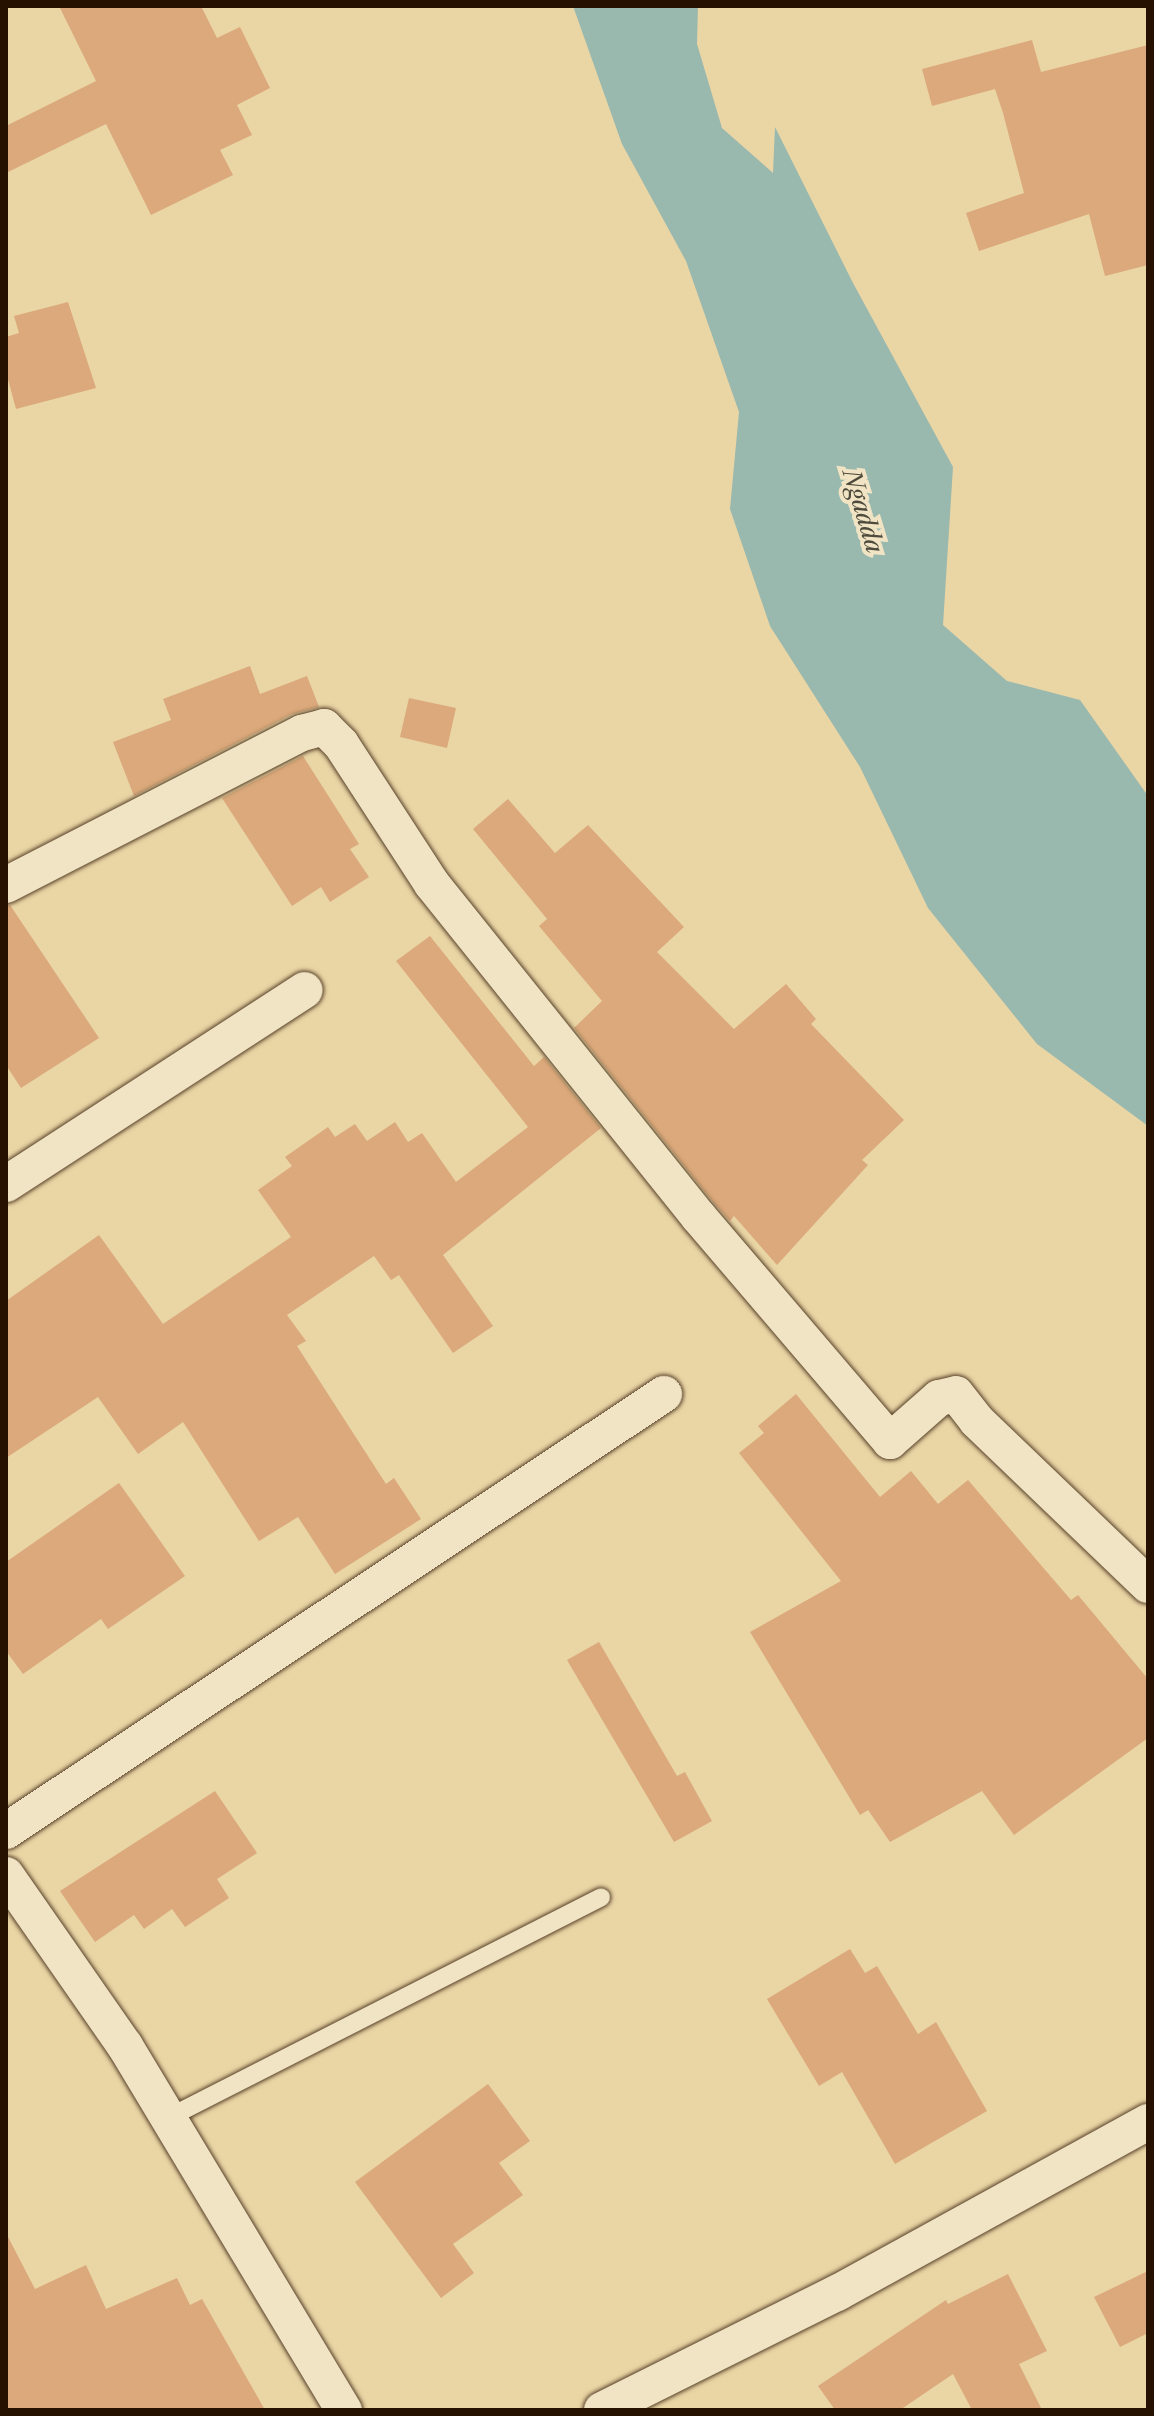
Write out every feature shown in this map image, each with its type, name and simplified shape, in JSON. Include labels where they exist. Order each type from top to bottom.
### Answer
[{"type":"street","points":[[6,885],[302,733],[324,727],[341,744],[432,884],[698,1216],[890,1441],[939,1398],[956,1394],[977,1421],[1148,1585]]},
{"type":"street","points":[[6,1184],[305,990]]},
{"type":"street","points":[[6,1831],[664,1394]]},
{"type":"street","points":[[6,1875],[168,2118],[344,2410]]},
{"type":"street","points":[[602,2410],[837,2293],[1148,2122]]},
{"type":"lane","points":[[168,2118],[601,1897]]},
{"type":"water","name":"Ngadda","points":[[573,6],[698,6],[697,44],[722,128],[773,173],[775,127],[853,283],[953,467],[943,625],[1007,681],[1080,700],[1148,796],[1148,1126],[1037,1044],[928,908],[860,767],[770,626],[730,509],[739,412],[686,261],[622,144]]},
{"type":"building","points":[[59,6],[201,6],[217,38],[240,27],[270,88],[237,105],[252,135],[220,150],[233,175],[151,215],[106,124],[6,173],[6,126],[96,81]]},
{"type":"building","points":[[1032,40],[1041,72],[1148,45],[1148,265],[1105,276],[1089,214],[979,251],[966,213],[1024,193],[1003,113],[995,89],[932,106],[922,69]]},
{"type":"building","points":[[68,302],[96,388],[16,409],[6,372],[6,337],[19,333],[14,316]]},
{"type":"building","points":[[250,666],[260,694],[307,676],[319,707],[292,714],[134,796],[113,742],[171,720],[163,699]]},
{"type":"building","points":[[409,698],[456,708],[447,748],[400,737]]},
{"type":"building","points":[[303,756],[359,844],[350,849],[369,877],[330,902],[321,887],[292,906],[222,798]]},
{"type":"building","points":[[508,799],[555,853],[588,825],[684,927],[657,952],[734,1029],[786,984],[816,1019],[811,1024],[904,1120],[862,1160],[868,1165],[777,1265],[734,1216],[730,1221],[714,1203],[574,1028],[602,1001],[539,926],[547,919],[473,829]]},
{"type":"building","points":[[10,905],[99,1038],[21,1088],[6,1065],[6,906]]},
{"type":"building","points":[[430,936],[534,1066],[544,1057],[601,1128],[443,1255],[493,1326],[453,1353],[399,1275],[391,1280],[374,1256],[287,1315],[306,1341],[297,1346],[386,1484],[394,1478],[421,1519],[335,1574],[298,1517],[259,1541],[183,1422],[138,1454],[98,1397],[6,1458],[6,1301],[99,1235],[163,1324],[291,1237],[258,1190],[292,1166],[285,1157],[328,1127],[335,1137],[355,1124],[367,1141],[395,1122],[408,1142],[422,1133],[456,1182],[528,1127],[396,961]]},
{"type":"building","points":[[796,1394],[880,1497],[911,1471],[938,1504],[968,1480],[1071,1600],[1078,1595],[1148,1679],[1148,1738],[1014,1835],[982,1791],[890,1842],[868,1810],[860,1815],[750,1632],[841,1581],[739,1453],[764,1433],[758,1426]]},
{"type":"building","points":[[119,1483],[185,1576],[108,1629],[101,1619],[23,1674],[6,1651],[6,1562]]},
{"type":"building","points":[[599,1642],[677,1776],[685,1772],[712,1821],[674,1842],[567,1660]]},
{"type":"building","points":[[215,1791],[257,1853],[217,1879],[229,1898],[185,1927],[172,1909],[144,1929],[134,1915],[95,1942],[60,1891]]},
{"type":"building","points":[[850,1949],[865,1973],[877,1966],[918,2034],[936,2022],[987,2111],[895,2164],[842,2072],[819,2086],[767,1999]]},
{"type":"building","points":[[488,2084],[530,2141],[499,2163],[523,2195],[453,2244],[474,2273],[441,2298],[355,2182]]},
{"type":"building","points":[[6,2233],[35,2289],[86,2265],[106,2309],[177,2278],[190,2305],[202,2299],[265,2410],[6,2410]]},
{"type":"building","points":[[1148,2271],[1148,2333],[1120,2347],[1094,2297]]},
{"type":"building","points":[[1008,2274],[1047,2351],[1019,2364],[1042,2410],[972,2410],[953,2374],[900,2410],[835,2410],[818,2386],[946,2300],[948,2304]]}]
